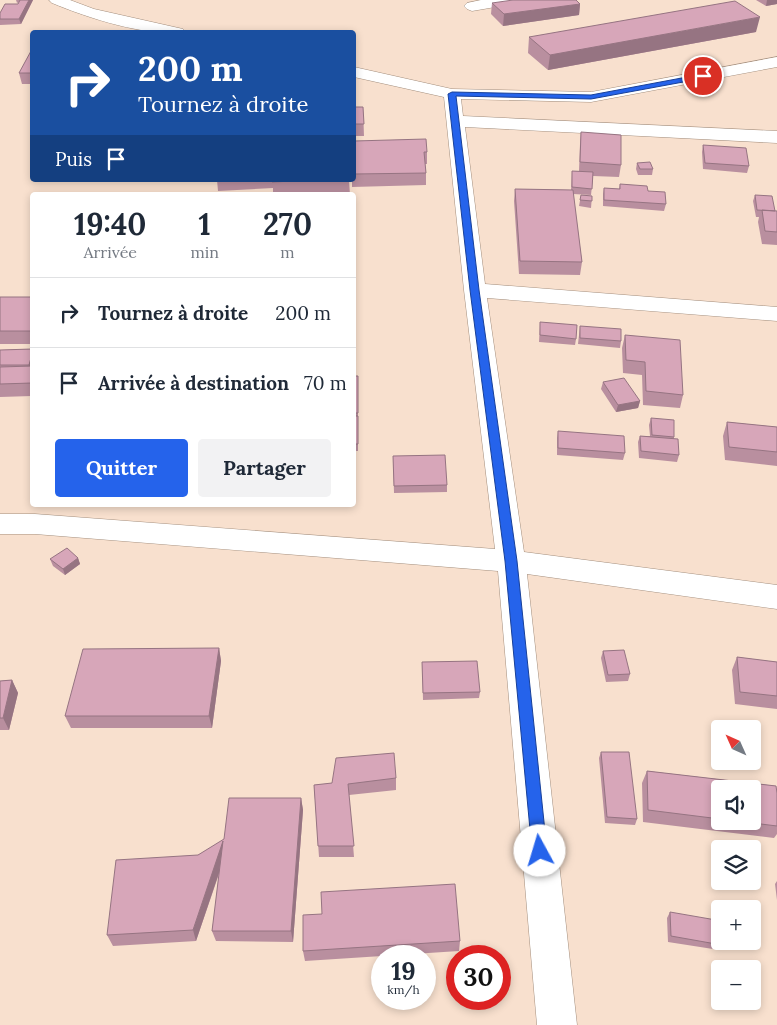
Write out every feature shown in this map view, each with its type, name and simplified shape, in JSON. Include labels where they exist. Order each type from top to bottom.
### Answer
[{"type":"street","points":[[58,0],[90,13],[168,30]]},
{"type":"street","points":[[472,6],[507,0]]},
{"type":"street","points":[[454,107],[591,97],[777,62]]},
{"type":"street","points":[[356,73],[454,107],[777,137]]},
{"type":"street","points":[[454,107],[475,290],[511,561],[557,1025]]},
{"type":"street","points":[[475,290],[777,314]]},
{"type":"street","points":[[0,524],[38,514],[511,561],[777,597]]},
{"type":"building","points":[[20,0],[29,0],[19,19],[0,19],[0,13],[5,4],[18,4]]},
{"type":"building","points":[[513,0],[576,0],[580,4],[504,14],[492,3]]},
{"type":"building","points":[[735,1],[760,17],[550,55],[529,37]]},
{"type":"building","points":[[30,53],[30,73],[19,73]]},
{"type":"building","points":[[356,107],[363,107],[364,124],[356,124]]},
{"type":"building","points":[[581,132],[621,135],[621,165],[580,162]]},
{"type":"building","points":[[426,139],[427,152],[424,152],[426,173],[356,174],[356,141]]},
{"type":"building","points":[[703,145],[746,148],[749,166],[705,163]]},
{"type":"building","points":[[650,162],[653,169],[640,169],[637,163]]},
{"type":"building","points":[[572,171],[593,172],[592,189],[572,187]]},
{"type":"building","points":[[620,184],[647,186],[648,191],[665,192],[666,204],[604,200],[604,188],[620,189]]},
{"type":"building","points":[[515,189],[573,190],[582,262],[520,261]]},
{"type":"building","points":[[581,195],[592,196],[592,201],[580,200]]},
{"type":"building","points":[[755,195],[772,196],[775,211],[757,210]]},
{"type":"building","points":[[762,210],[777,211],[777,232],[765,231]]},
{"type":"building","points":[[0,297],[30,297],[30,331],[0,331]]},
{"type":"building","points":[[540,322],[577,325],[576,339],[540,335]]},
{"type":"building","points":[[580,326],[621,329],[621,341],[580,338]]},
{"type":"building","points":[[625,335],[680,340],[683,395],[646,391],[645,362],[626,360]]},
{"type":"building","points":[[30,349],[29,365],[0,365],[0,350]]},
{"type":"building","points":[[30,366],[30,383],[0,384],[0,367]]},
{"type":"building","points":[[356,376],[358,376],[358,413],[356,413]]},
{"type":"building","points":[[624,378],[640,401],[618,405],[603,382]]},
{"type":"building","points":[[356,416],[358,416],[358,444],[356,444]]},
{"type":"building","points":[[651,418],[674,420],[674,437],[652,435]]},
{"type":"building","points":[[727,422],[777,427],[777,452],[729,447]]},
{"type":"building","points":[[558,431],[624,436],[625,453],[558,448]]},
{"type":"building","points":[[640,436],[678,439],[679,455],[641,451]]},
{"type":"building","points":[[445,455],[447,485],[394,486],[393,456]]},
{"type":"building","points":[[67,548],[78,558],[63,569],[50,559]]},
{"type":"building","points":[[219,648],[209,716],[65,716],[83,649]]},
{"type":"building","points":[[624,650],[630,674],[608,675],[603,651]]},
{"type":"building","points":[[737,657],[777,662],[777,696],[740,692]]},
{"type":"building","points":[[477,661],[480,692],[423,693],[422,662]]},
{"type":"building","points":[[12,680],[3,718],[0,718],[0,681]]},
{"type":"building","points":[[601,752],[629,752],[637,819],[607,817]]},
{"type":"building","points":[[394,753],[396,778],[348,784],[354,846],[318,846],[314,785],[332,783],[336,758]]},
{"type":"building","points":[[647,771],[724,780],[711,780],[711,818],[648,810]]},
{"type":"building","points":[[761,784],[776,786],[777,826],[761,824]]},
{"type":"building","points":[[229,798],[301,798],[291,931],[212,931],[223,841],[193,930],[107,935],[116,860],[198,855],[224,839]]},
{"type":"building","points":[[455,884],[460,941],[371,945],[371,947],[303,951],[303,915],[322,914],[321,892]]},
{"type":"building","points":[[670,912],[711,919],[711,943],[671,936]]},
{"type":"route","points":[[540,851],[511,561],[475,290],[452,94],[591,97],[703,76]]}]
